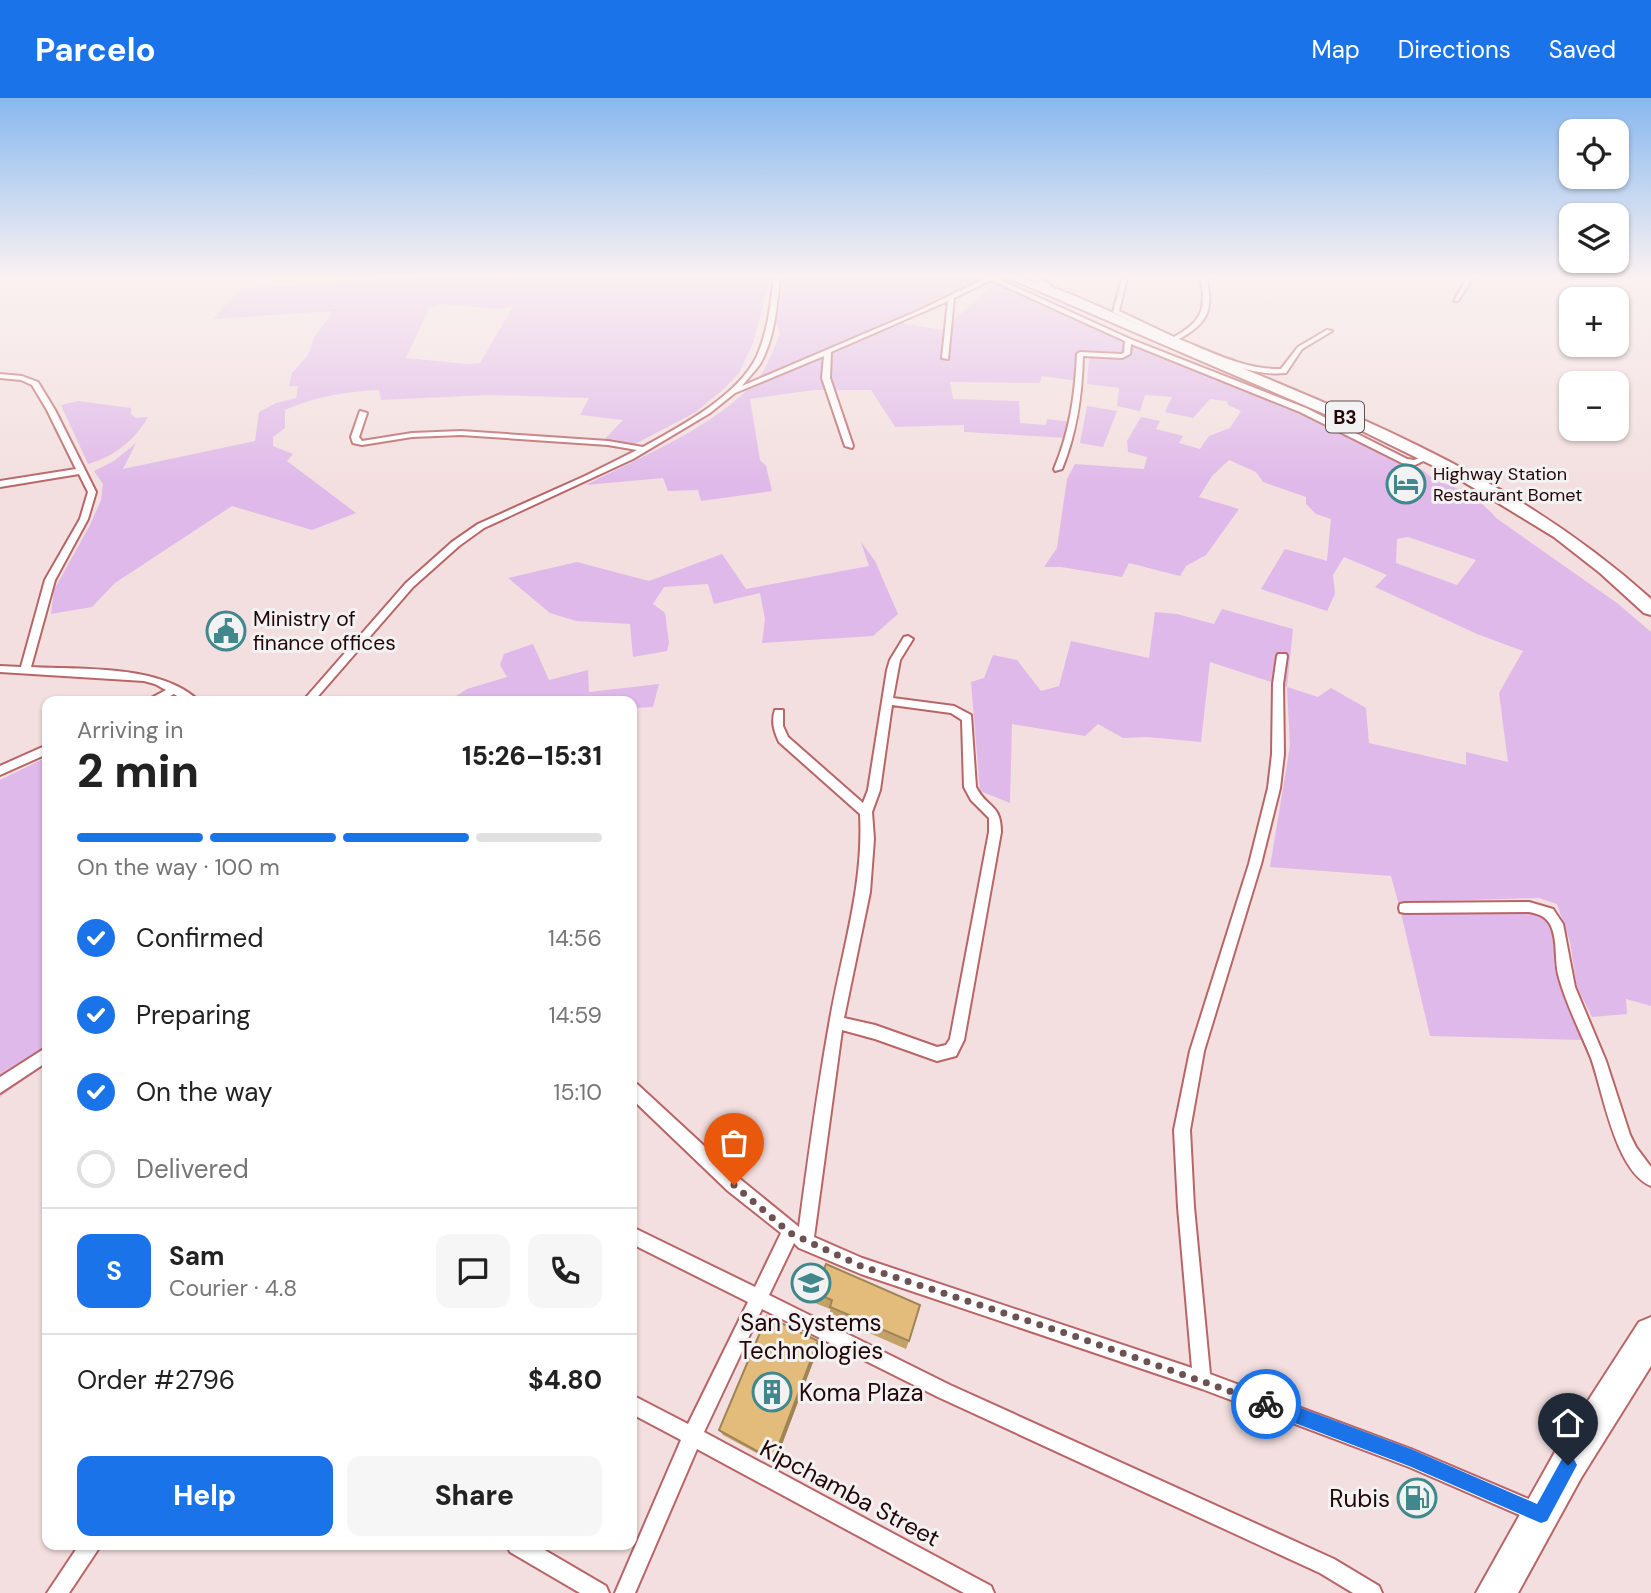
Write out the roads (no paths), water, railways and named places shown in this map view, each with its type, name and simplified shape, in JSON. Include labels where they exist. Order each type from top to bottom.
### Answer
[{"type":"highway","name":"B3","points":[[1182,346],[1358,429],[1430,456],[1486,485],[1543,521],[1598,562],[1651,609]]},
{"type":"highway","points":[[1496,1593],[1568,1465],[1651,1334]]},
{"type":"street","points":[[312,696],[420,574],[460,539],[481,526],[552,494],[687,425],[731,393],[751,372],[763,346]]},
{"type":"street","points":[[731,393],[842,346]]},
{"type":"street","points":[[946,358],[947,346]]},
{"type":"street","points":[[1058,469],[1073,435],[1077,417],[1080,354],[1085,352],[1122,355],[1127,354],[1131,346]]},
{"type":"street","points":[[1157,346],[1283,401],[1358,429]]},
{"type":"street","points":[[1186,346],[1269,373],[1283,371],[1304,346]]},
{"type":"street","points":[[828,352],[826,378],[849,446]]},
{"type":"street","points":[[0,376],[22,378],[35,384],[92,492],[90,504],[50,580],[25,670]]},
{"type":"street","points":[[362,413],[355,437],[356,441],[362,443],[412,435],[461,433],[608,443],[643,449]]},
{"type":"street","points":[[0,484],[79,471]]},
{"type":"street","points":[[625,1593],[692,1435],[761,1297],[797,1237],[864,878],[868,842],[866,812],[874,790],[895,660],[908,639]]},
{"type":"street","points":[[1202,1380],[1186,1207],[1182,1130],[1197,1051],[1255,864],[1274,788],[1278,754],[1278,684],[1282,656]]},
{"type":"street","points":[[0,669],[130,675],[159,681],[184,696]]},
{"type":"street","points":[[162,696],[174,690]]},
{"type":"street","points":[[836,1022],[875,1032],[937,1054],[951,1051],[957,1040],[995,832],[995,817],[975,797],[970,787],[967,718],[954,710],[888,701]]},
{"type":"street","points":[[779,713],[778,726],[783,739],[866,812]]},
{"type":"street","points":[[0,771],[42,751]]},
{"type":"street","points":[[1405,908],[1529,907],[1539,908],[1553,918],[1558,927],[1565,975],[1599,1061],[1627,1150],[1651,1178]]},
{"type":"street","points":[[0,1086],[42,1057]]},
{"type":"street","points":[[637,1094],[708,1161],[797,1237],[861,1266],[1202,1380],[1411,1458],[1541,1514]]},
{"type":"street","points":[[637,1237],[761,1297],[944,1391],[1327,1566],[1372,1593]]},
{"type":"street","name":"Kipchamba Street","points":[[637,1407],[984,1593]]},
{"type":"street","points":[[57,1593],[88,1550]]},
{"type":"street","points":[[526,1550],[599,1593]]},
{"type":"place","name":"Highway Station Restaurant Bomet","points":[[1406,484]]},
{"type":"place","name":"Ministry of finance offices","points":[[226,631]]},
{"type":"place","name":"San Systems Technologies","points":[[811,1283]]},
{"type":"place","name":"Koma Plaza","points":[[772,1392]]},
{"type":"place","name":"Rubis","points":[[1417,1498]]}]
